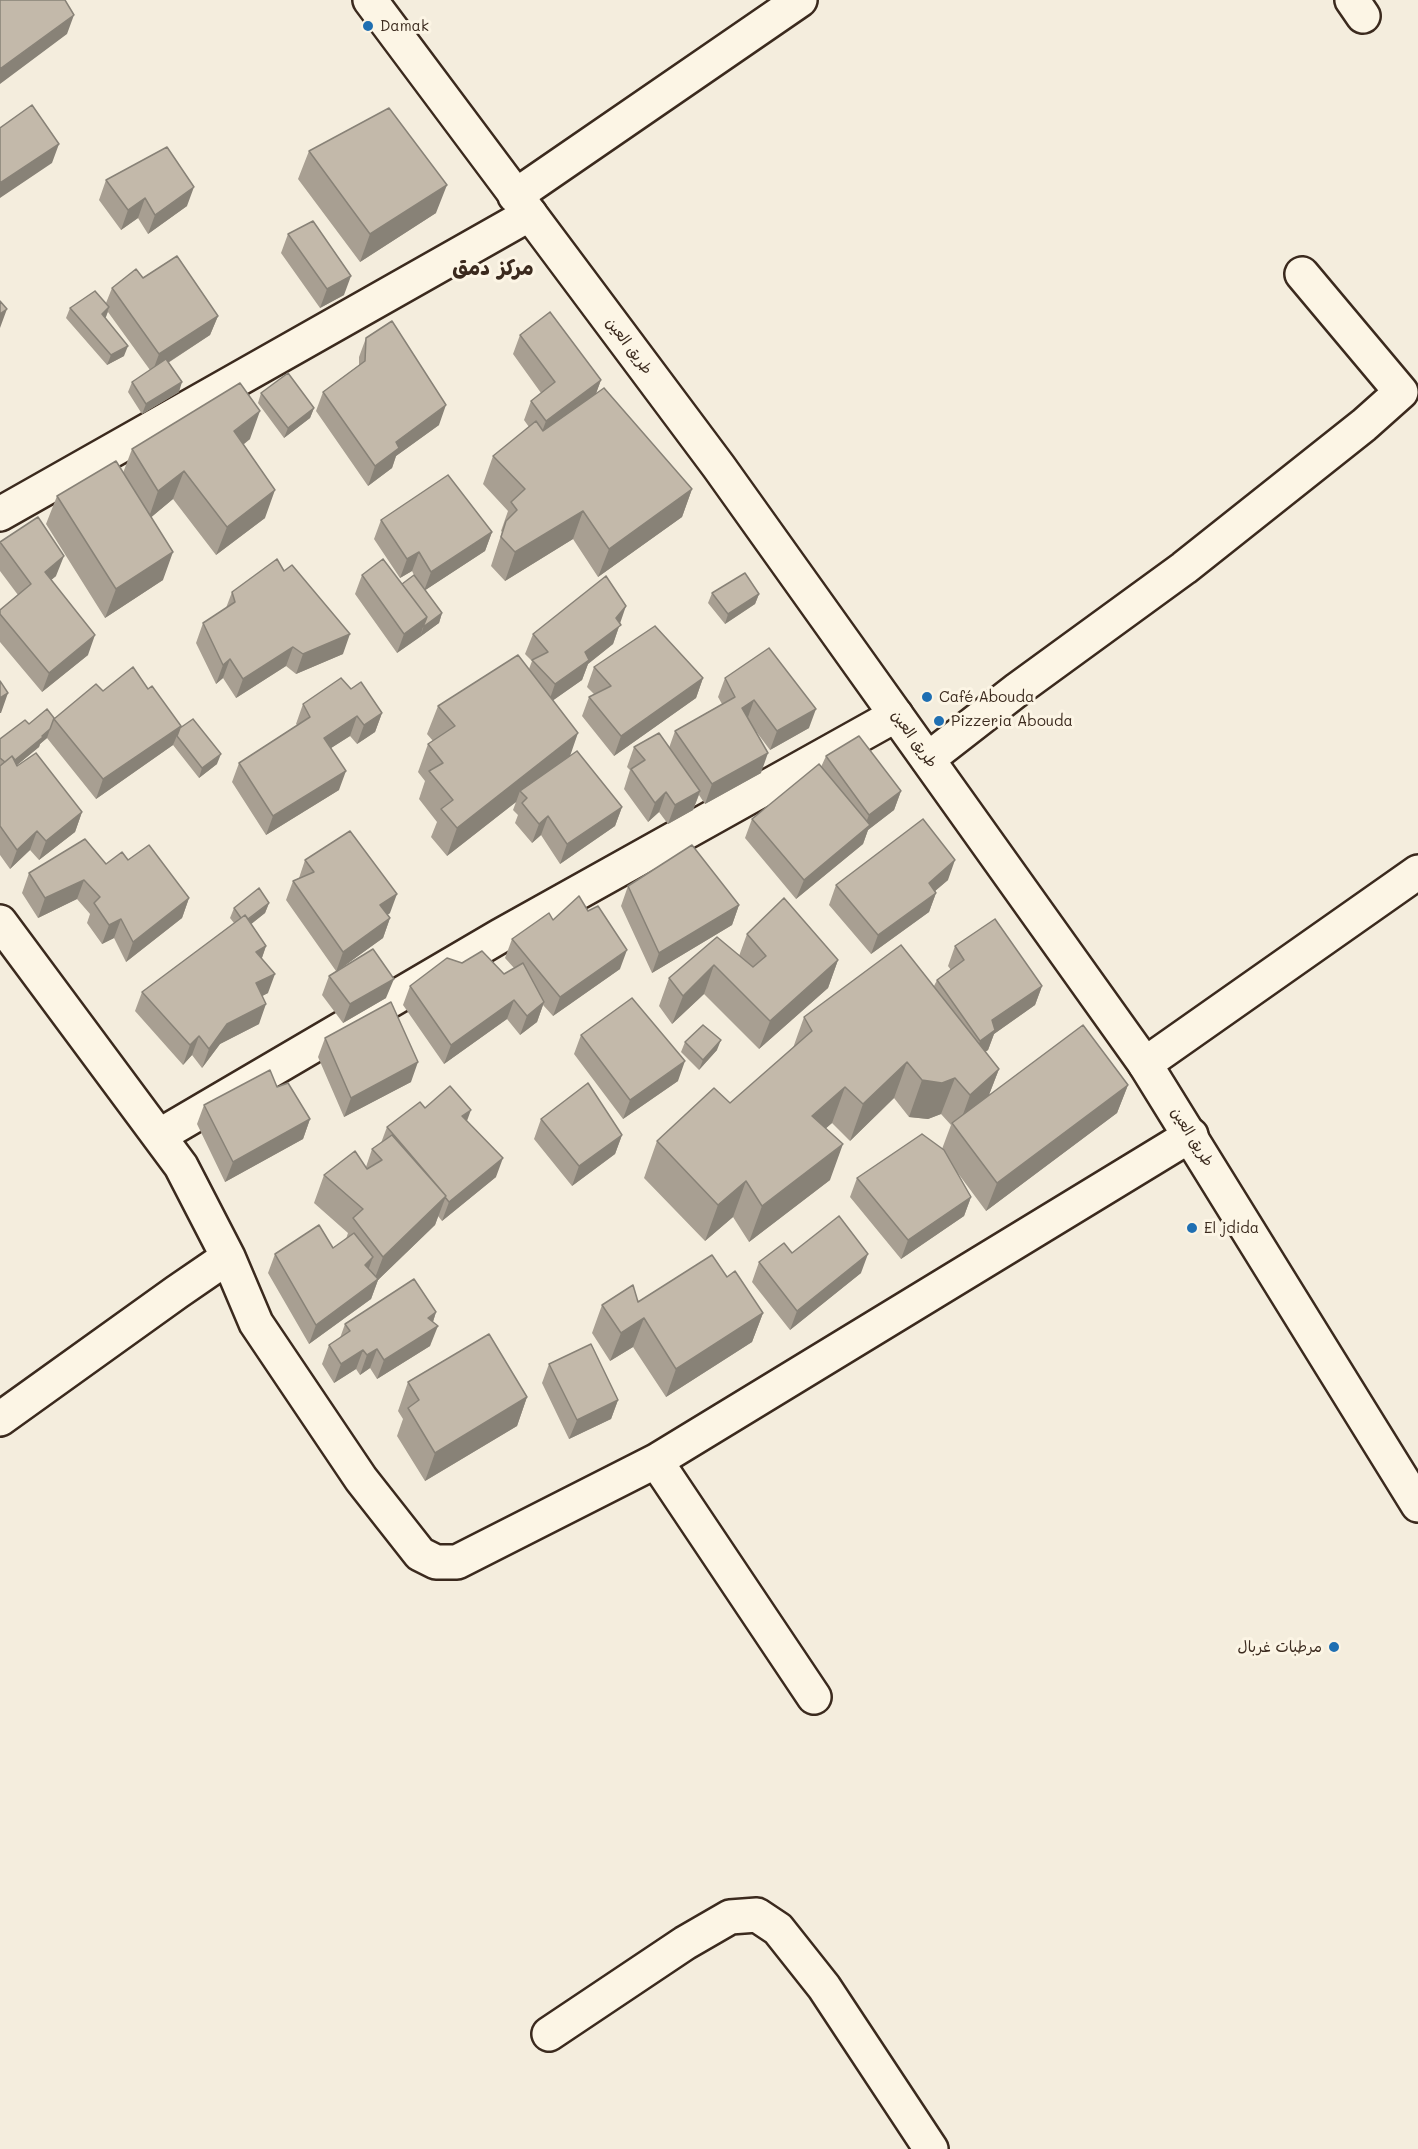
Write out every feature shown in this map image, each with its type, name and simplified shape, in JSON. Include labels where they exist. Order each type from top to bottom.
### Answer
[{"type":"street","name":"طريق العين","points":[[370,0],[719,467],[1145,1064],[1418,1505]]},
{"type":"street","points":[[0,514],[523,205],[800,0]]},
{"type":"street","points":[[928,759],[1018,689],[1184,568],[1364,425],[1401,392],[1302,274]]},
{"type":"street","points":[[159,1136],[500,936],[896,715]]},
{"type":"street","points":[[1145,1064],[1418,872]]},
{"type":"street","points":[[0,922],[181,1166],[228,1257],[256,1323],[361,1479],[420,1554],[436,1562],[457,1562],[467,1558],[656,1461],[1191,1135]]},
{"type":"street","points":[[0,1419],[228,1257]]},
{"type":"street","points":[[656,1461],[814,1697]]},
{"type":"street","points":[[549,2034],[685,1942],[730,1917],[757,1915],[778,1929],[824,1987],[931,2149]]},
{"type":"building","points":[[0,0],[65,0],[74,15],[0,69]]},
{"type":"building","points":[[32,105],[59,144],[0,183],[0,128]]},
{"type":"building","points":[[389,108],[447,185],[370,234],[309,151]]},
{"type":"building","points":[[167,147],[194,187],[155,215],[145,198],[128,210],[106,180]]},
{"type":"building","points":[[313,221],[351,276],[327,289],[288,234]]},
{"type":"building","points":[[177,256],[218,316],[159,354],[112,288],[136,269],[143,278]]},
{"type":"building","points":[[95,291],[109,307],[102,314],[128,346],[111,355],[70,308]]},
{"type":"building","points":[[0,301],[7,309],[0,314]]},
{"type":"building","points":[[550,312],[601,380],[546,421],[531,401],[555,382],[520,335]]},
{"type":"building","points":[[392,321],[446,405],[396,442],[399,448],[375,466],[323,392],[365,361],[366,338]]},
{"type":"building","points":[[166,359],[182,382],[146,404],[132,382]]},
{"type":"building","points":[[288,373],[314,408],[288,428],[261,393]]},
{"type":"building","points":[[240,383],[260,411],[234,431],[275,490],[227,527],[184,471],[158,491],[132,449]]},
{"type":"building","points":[[604,388],[692,489],[609,549],[583,511],[515,552],[501,537],[506,521],[517,510],[511,502],[525,489],[493,456],[536,421],[543,431]]},
{"type":"building","points":[[116,461],[173,552],[116,589],[57,496]]},
{"type":"building","points":[[448,475],[492,532],[431,572],[419,552],[407,559],[381,520]]},
{"type":"building","points":[[38,517],[64,556],[45,572],[95,635],[49,673],[0,614],[0,610],[31,584],[0,542]]},
{"type":"building","points":[[277,559],[284,571],[292,565],[350,634],[303,654],[293,647],[243,679],[230,659],[223,665],[203,623],[235,602],[232,592]]},
{"type":"building","points":[[383,559],[427,617],[404,634],[362,575]]},
{"type":"building","points":[[745,573],[759,594],[728,614],[712,593]]},
{"type":"building","points":[[414,575],[442,613],[423,627],[427,617],[402,584]]},
{"type":"building","points":[[606,576],[626,606],[616,618],[621,625],[585,652],[589,660],[555,684],[532,660],[548,652],[533,634]]},
{"type":"building","points":[[655,626],[703,678],[621,736],[589,697],[611,686],[594,667]]},
{"type":"building","points":[[769,648],[816,709],[777,731],[754,700],[742,708],[768,753],[712,784],[675,731],[735,697],[725,678]]},
{"type":"building","points":[[518,655],[578,733],[457,828],[441,809],[453,800],[429,771],[443,763],[428,744],[455,726],[438,706]]},
{"type":"building","points":[[133,667],[148,689],[152,686],[181,726],[103,779],[54,719],[96,684],[103,691]]},
{"type":"building","points":[[341,678],[351,689],[361,682],[382,713],[364,725],[357,716],[324,738],[346,771],[273,816],[239,763],[310,717],[303,704]]},
{"type":"building","points":[[0,681],[8,693],[0,698]]},
{"type":"building","points":[[47,709],[54,718],[50,729],[43,737],[15,760],[12,756],[5,762],[0,758],[0,739],[25,720],[29,724]]},
{"type":"building","points":[[193,719],[221,754],[202,768],[177,736],[180,728]]},
{"type":"building","points":[[659,733],[700,791],[675,805],[666,792],[655,803],[631,769],[645,760],[634,747]]},
{"type":"building","points":[[859,736],[901,791],[869,815],[826,756]]},
{"type":"building","points":[[577,751],[622,807],[567,844],[548,816],[539,824],[522,803],[527,798],[520,791]]},
{"type":"building","points":[[36,753],[82,812],[46,841],[37,831],[17,850],[0,826],[0,766],[12,756],[17,766]]},
{"type":"building","points":[[819,764],[870,825],[804,880],[752,819]]},
{"type":"building","points":[[923,819],[955,860],[929,883],[936,893],[878,935],[836,885]]},
{"type":"building","points":[[350,831],[397,894],[380,905],[390,918],[343,952],[293,881],[314,872],[305,860]]},
{"type":"building","points":[[85,839],[106,864],[122,852],[128,860],[149,845],[189,898],[133,942],[121,919],[109,925],[94,903],[100,897],[84,880],[45,898],[29,873]]},
{"type":"building","points":[[692,845],[739,905],[659,953],[628,886]]},
{"type":"building","points":[[259,888],[269,903],[248,919],[245,915],[241,918],[234,908]]},
{"type":"building","points":[[579,896],[588,911],[598,906],[627,950],[560,997],[512,939],[549,913],[553,920]]},
{"type":"building","points":[[784,898],[838,960],[770,1021],[714,965],[683,996],[669,978],[717,937],[753,967],[766,956],[747,934]]},
{"type":"building","points":[[245,915],[266,946],[256,952],[275,974],[256,983],[266,1004],[227,1024],[209,1049],[199,1036],[190,1045],[142,992]]},
{"type":"building","points":[[995,919],[1042,986],[992,1020],[995,1030],[980,1041],[937,980],[964,960],[955,946]]},
{"type":"building","points":[[901,945],[999,1069],[970,1095],[955,1078],[942,1083],[922,1080],[907,1062],[863,1104],[845,1087],[812,1116],[843,1144],[762,1206],[746,1181],[718,1205],[657,1141],[714,1088],[730,1103],[812,1031],[804,1017]]},
{"type":"building","points":[[373,949],[394,979],[350,1004],[329,976]]},
{"type":"building","points":[[482,951],[504,974],[523,963],[544,1002],[527,1016],[514,1000],[451,1045],[410,986],[447,958],[462,963]]},
{"type":"building","points":[[632,998],[685,1061],[630,1100],[581,1035]]},
{"type":"building","points":[[391,1002],[418,1062],[351,1098],[325,1038]]},
{"type":"building","points":[[703,1025],[721,1040],[703,1060],[685,1042]]},
{"type":"building","points":[[1083,1025],[1128,1085],[997,1183],[952,1123]]},
{"type":"building","points":[[270,1070],[277,1087],[288,1083],[310,1119],[233,1162],[204,1105]]},
{"type":"building","points":[[588,1083],[622,1135],[579,1166],[541,1119]]},
{"type":"building","points":[[450,1086],[471,1110],[462,1116],[503,1158],[449,1202],[387,1127],[420,1102],[425,1108]]},
{"type":"building","points":[[922,1134],[944,1150],[971,1197],[908,1240],[857,1178]]},
{"type":"building","points":[[392,1135],[446,1196],[383,1257],[353,1218],[363,1209],[324,1175],[355,1151],[367,1169],[382,1160],[372,1149]]},
{"type":"building","points":[[839,1216],[868,1254],[797,1311],[759,1262],[784,1243],[792,1253]]},
{"type":"building","points":[[319,1225],[333,1248],[354,1233],[373,1257],[365,1265],[378,1279],[316,1325],[275,1254]]},
{"type":"building","points":[[712,1255],[727,1277],[735,1271],[763,1313],[676,1369],[644,1318],[621,1333],[602,1305],[633,1285],[638,1302]]},
{"type":"building","points":[[414,1279],[436,1312],[428,1318],[438,1326],[384,1360],[377,1349],[367,1355],[363,1350],[341,1364],[329,1345],[350,1331],[345,1324]]},
{"type":"building","points":[[489,1334],[527,1397],[435,1453],[408,1408],[419,1400],[408,1382]]},
{"type":"building","points":[[591,1344],[618,1400],[577,1420],[549,1364]]},
{"type":"place","name":"Damak","points":[[368,26]]},
{"type":"place","name":"Café Abouda","points":[[927,697]]},
{"type":"place","name":"Pizzeria Abouda","points":[[939,721]]},
{"type":"place","name":"El jdida","points":[[1192,1228]]},
{"type":"place","name":"مرطبات غربال","points":[[1334,1647]]},
{"type":"district","name":"مركز دمق","points":[[493,269]]}]
